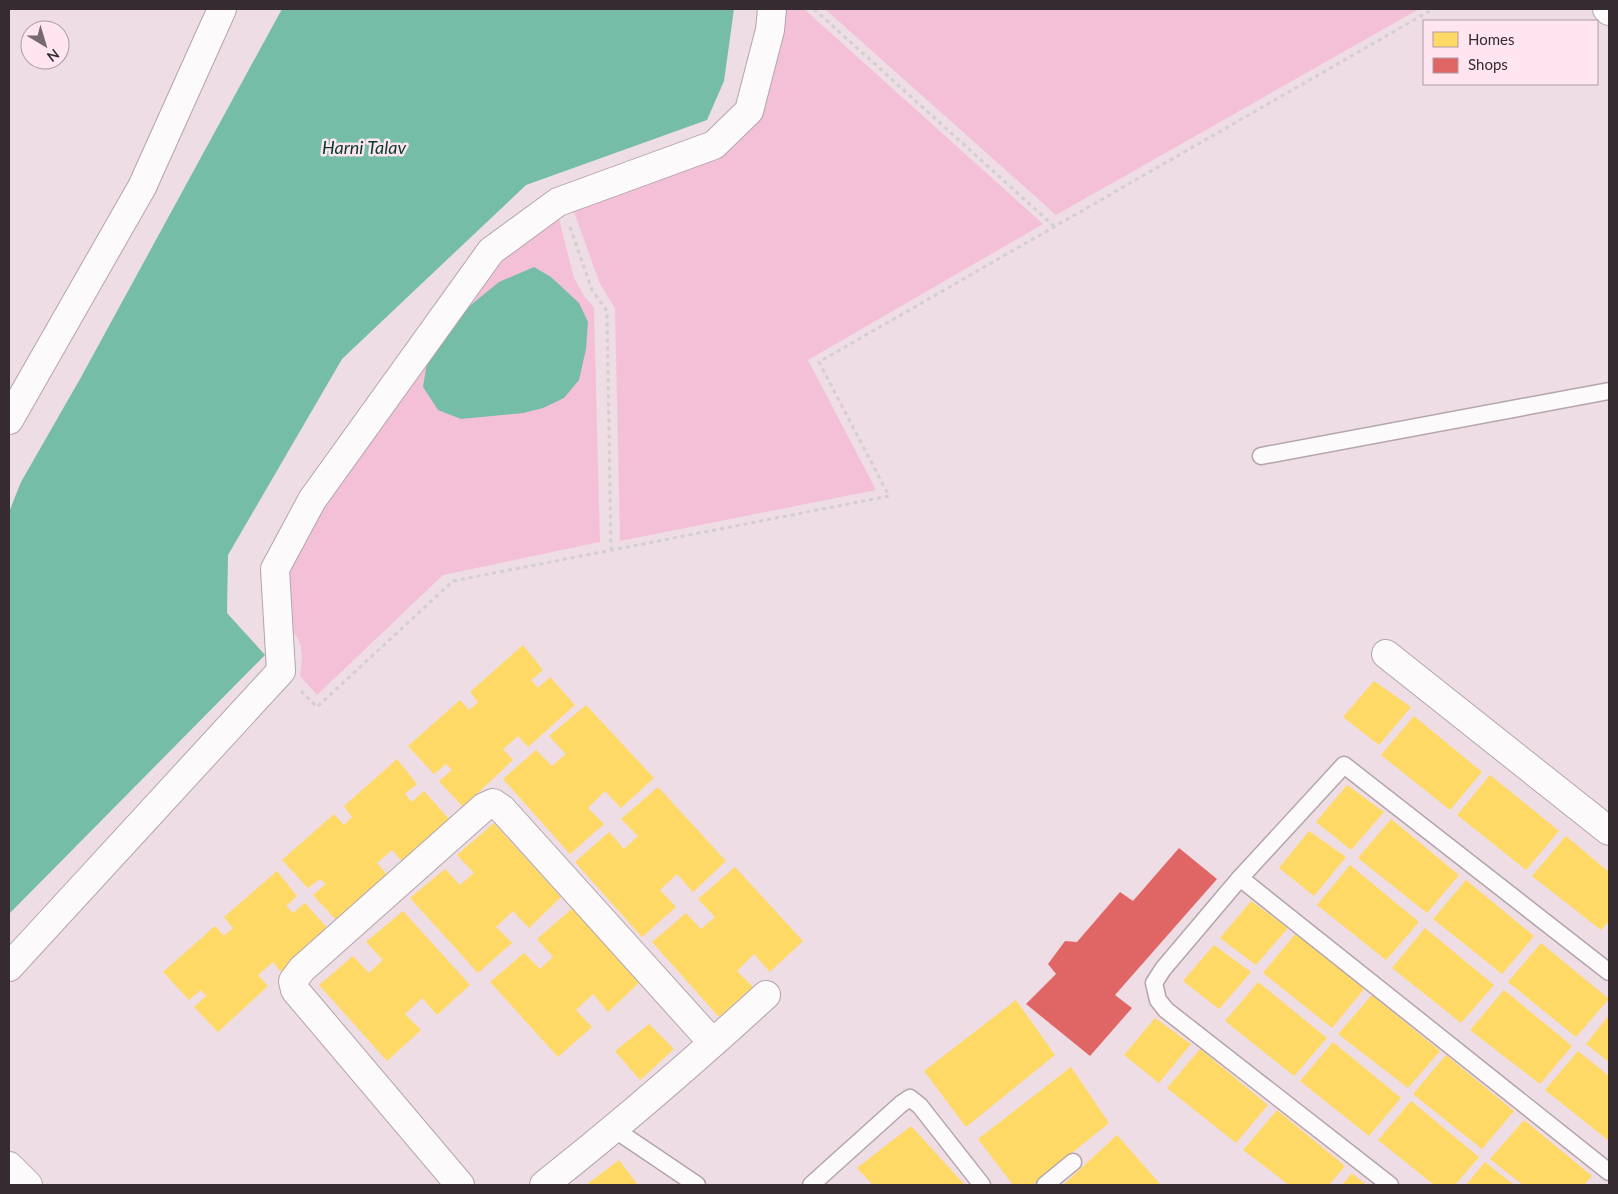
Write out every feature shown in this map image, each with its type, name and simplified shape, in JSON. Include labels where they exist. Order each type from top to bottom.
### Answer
[{"type":"street","points":[[9,420],[142,187],[222,9]]},
{"type":"street","points":[[9,968],[282,671],[275,569],[312,500],[491,251],[558,202],[714,145],[749,111],[770,30],[772,9]]},
{"type":"street","points":[[1386,654],[1609,831]]},
{"type":"street","points":[[460,1185],[295,990],[293,981],[302,969],[484,807],[493,803],[502,809],[713,1044]]},
{"type":"street","points":[[544,1185],[614,1130],[766,995]]},
{"type":"street","points":[[9,1166],[28,1185]]},
{"type":"lane","points":[[1261,456],[1609,391]]},
{"type":"lane","points":[[1390,1185],[1166,1010],[1158,1000],[1154,983],[1163,969],[1240,878],[1344,765],[1609,972]]},
{"type":"lane","points":[[1240,878],[1609,1172]]},
{"type":"lane","points":[[811,1185],[910,1098],[920,1106],[982,1185]]},
{"type":"lane","points":[[614,1130],[698,1185]]},
{"type":"lane","points":[[1044,1185],[1073,1162]]},
{"type":"path","points":[[814,9],[1055,226]]},
{"type":"path","points":[[282,671],[317,707],[453,581],[888,496],[819,362],[1433,9]]},
{"type":"path","points":[[558,202],[569,226],[592,290],[607,311],[612,550]]},
{"type":"shaded area","points":[[781,9],[804,9],[1043,224],[808,360],[876,490],[620,541],[615,308],[600,284],[573,209],[721,155]]},
{"type":"shaded area","points":[[825,9],[1419,9],[1056,215]]},
{"type":"shaded area","points":[[559,219],[574,278],[584,296],[594,308],[600,542],[443,575],[317,695],[300,676],[302,657],[300,643],[287,620],[283,573],[317,502],[494,258]]},
{"type":"water","name":"Harni Talav","points":[[282,9],[734,9],[724,81],[707,120],[526,185],[342,359],[228,555],[227,613],[265,655],[9,914],[9,512],[21,482],[80,379]]},
{"type":"water","points":[[534,267],[551,277],[579,303],[588,322],[586,349],[579,380],[564,398],[543,408],[523,413],[461,419],[438,410],[423,387],[428,357],[461,313],[499,282]]},
{"type":"building: Homes","points":[[523,645],[543,670],[531,680],[538,688],[550,677],[575,705],[528,747],[518,736],[503,749],[513,760],[463,807],[439,781],[452,770],[446,764],[434,774],[408,746],[460,700],[469,710],[478,702],[470,692]]},
{"type":"building: Homes","points":[[1374,681],[1411,707],[1379,745],[1343,717]]},
{"type":"building: Homes","points":[[586,705],[654,778],[621,808],[605,791],[588,808],[604,824],[570,854],[503,779],[536,750],[552,766],[566,754],[549,736]]},
{"type":"building: Homes","points":[[1414,716],[1482,772],[1450,810],[1381,755]]},
{"type":"building: Homes","points":[[397,759],[417,784],[405,794],[412,802],[424,791],[449,819],[402,861],[392,850],[377,863],[387,875],[337,921],[313,895],[326,884],[320,879],[308,888],[282,860],[334,814],[344,825],[352,817],[344,806]]},
{"type":"building: Homes","points":[[1490,775],[1559,831],[1526,870],[1457,815]]},
{"type":"building: Homes","points":[[1347,785],[1384,812],[1351,850],[1316,822]]},
{"type":"building: Homes","points":[[658,787],[726,861],[693,892],[677,874],[660,890],[676,907],[642,937],[575,862],[609,832],[624,849],[638,836],[621,819]]},
{"type":"building: Homes","points":[[1391,819],[1459,875],[1427,913],[1358,858]]},
{"type":"building: Homes","points":[[494,823],[561,897],[529,928],[513,911],[496,927],[512,943],[478,973],[410,898],[445,869],[460,885],[474,873],[457,855]]},
{"type":"building: Homes","points":[[1309,831],[1346,857],[1314,896],[1279,868]]},
{"type":"building: Homes","points":[[1566,836],[1609,872],[1609,921],[1601,930],[1532,876]]},
{"type":"building: Homes","points":[[1350,865],[1419,922],[1386,960],[1317,905]]},
{"type":"building: Homes","points":[[735,867],[803,941],[770,972],[754,954],[737,971],[753,987],[719,1017],[652,942],[686,913],[701,929],[715,917],[698,899]]},
{"type":"building: Homes","points":[[277,871],[297,896],[286,906],[293,913],[305,903],[330,931],[282,973],[273,962],[258,975],[268,986],[218,1032],[194,1007],[206,996],[201,990],[189,1000],[163,972],[215,926],[224,936],[233,928],[224,917]]},
{"type":"building: Homes","points":[[1466,880],[1534,936],[1502,974],[1433,919]]},
{"type":"building: Homes","points":[[1251,901],[1288,928],[1256,965],[1220,938]]},
{"type":"building: Homes","points":[[574,907],[641,981],[608,1012],[593,994],[576,1010],[592,1027],[558,1057],[490,982],[524,953],[540,969],[553,957],[537,939]]},
{"type":"building: Homes","points":[[403,911],[470,985],[437,1015],[422,998],[405,1014],[421,1030],[387,1061],[319,985],[353,956],[369,973],[383,960],[366,942]]},
{"type":"building: Homes","points":[[1425,928],[1494,985],[1461,1023],[1392,968]]},
{"type":"building: Homes","points":[[1296,933],[1364,989],[1332,1028],[1263,973]]},
{"type":"building: Homes","points":[[1541,943],[1609,999],[1576,1037],[1508,982]]},
{"type":"building: Homes","points":[[1214,945],[1251,972],[1219,1009],[1183,981]]},
{"type":"building: Homes","points":[[1258,982],[1327,1038],[1294,1076],[1225,1021]]},
{"type":"building: Homes","points":[[1504,990],[1572,1046],[1540,1084],[1470,1030]]},
{"type":"building: Homes","points":[[1372,995],[1440,1051],[1408,1088],[1338,1034]]},
{"type":"building: Homes","points":[[1016,1000],[1055,1055],[966,1127],[924,1071]]},
{"type":"building: Homes","points":[[1609,1015],[1609,1062],[1586,1044]]},
{"type":"building: Homes","points":[[1155,1018],[1191,1044],[1159,1083],[1124,1055]]},
{"type":"building: Homes","points":[[649,1024],[674,1049],[640,1080],[615,1051]]},
{"type":"building: Homes","points":[[1333,1042],[1401,1098],[1369,1136],[1300,1081]]},
{"type":"building: Homes","points":[[1200,1049],[1268,1105],[1236,1143],[1167,1088]]},
{"type":"building: Homes","points":[[1578,1051],[1609,1076],[1609,1141],[1545,1090]]},
{"type":"building: Homes","points":[[1446,1055],[1514,1111],[1482,1149],[1413,1094]]},
{"type":"building: Homes","points":[[1071,1067],[1109,1123],[1032,1185],[1013,1185],[978,1139]]},
{"type":"building: Homes","points":[[1411,1101],[1479,1157],[1455,1185],[1434,1185],[1378,1140]]},
{"type":"building: Homes","points":[[1277,1110],[1345,1166],[1329,1185],[1289,1185],[1243,1150]]},
{"type":"building: Homes","points":[[1524,1120],[1592,1176],[1584,1185],[1523,1185],[1490,1159]]},
{"type":"building: Homes","points":[[911,1126],[965,1185],[873,1185],[857,1168]]},
{"type":"building: Homes","points":[[1117,1135],[1161,1185],[1063,1185]]},
{"type":"building: Homes","points":[[619,1160],[638,1185],[586,1185]]},
{"type":"building: Homes","points":[[1485,1162],[1514,1185],[1466,1185]]},
{"type":"building: Homes","points":[[1352,1173],[1366,1185],[1342,1185]]},
{"type":"building: Shops","points":[[1179,848],[1217,879],[1115,995],[1132,1008],[1090,1056],[1026,1004],[1056,974],[1048,964],[1065,941],[1077,942],[1120,892],[1133,901]]}]
